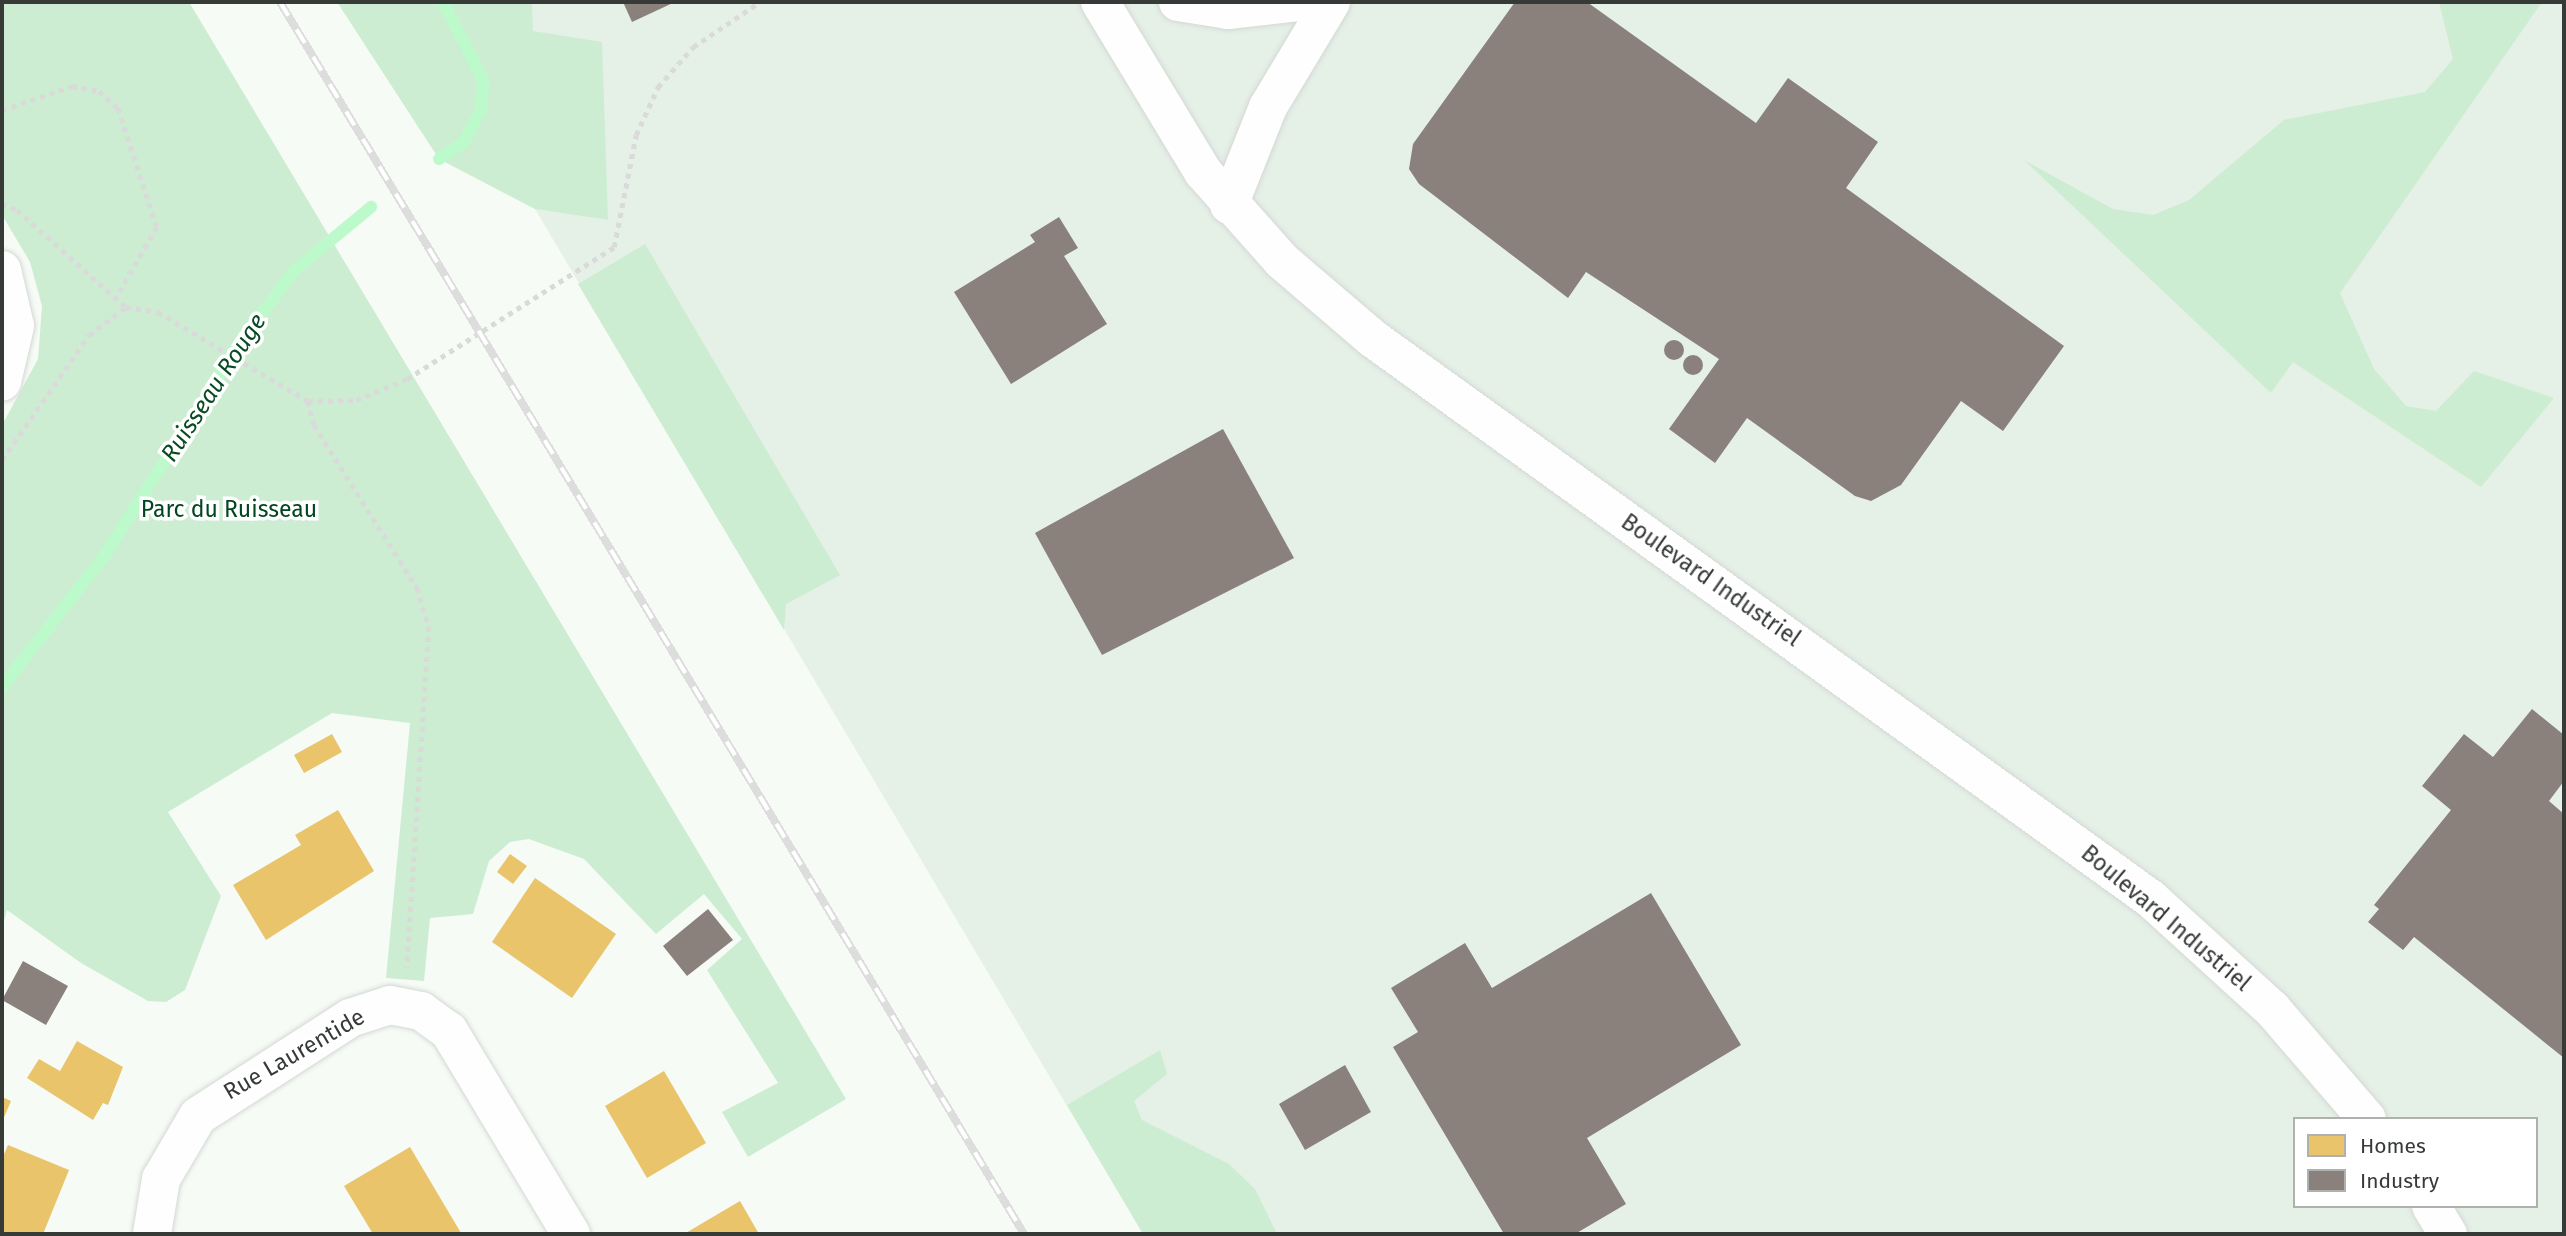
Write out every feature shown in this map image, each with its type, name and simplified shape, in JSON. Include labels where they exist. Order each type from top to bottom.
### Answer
[{"type":"street","name":"Boulevard Industriel","points":[[1100,2],[1229,205],[1372,338],[2151,899],[2272,1009],[2365,1117]]},
{"type":"street","points":[[1178,2],[1228,10],[1301,2]]},
{"type":"street","points":[[1229,205],[1268,107],[1331,2]]},
{"type":"street","points":[[2,270],[15,326],[2,382]]},
{"type":"street","points":[[404,1006],[449,1031],[571,1234]]},
{"type":"street","name":"Rue Laurentide","points":[[152,1234],[161,1179],[198,1116],[363,1011],[404,1006]]},
{"type":"street","points":[[2432,1208],[2448,1234]]},
{"type":"path","points":[[2,203],[17,209],[126,307],[158,312],[205,336],[277,385],[308,401],[356,400],[387,390],[607,253],[620,238],[633,148],[658,87],[692,47],[760,2]]},
{"type":"path","points":[[2,110],[72,86],[99,91],[118,108],[157,227],[116,298]]},
{"type":"path","points":[[2,460],[89,335],[126,307]]},
{"type":"path","points":[[308,401],[314,425],[417,588],[429,627],[404,1006]]},
{"type":"shaded area","points":[[532,2],[2564,2],[2564,1234],[1143,1234],[535,209],[608,220],[532,31]]},
{"type":"green space","name":"Parc du Ruisseau","points":[[2,2],[189,2],[846,1099],[748,1157],[722,1112],[778,1083],[707,970],[742,939],[704,894],[656,934],[584,859],[529,839],[510,842],[489,861],[473,914],[430,918],[424,981],[386,978],[410,723],[332,713],[168,812],[221,896],[185,990],[166,1002],[148,1001],[81,963],[7,910],[2,928],[2,425],[38,359],[42,306],[30,262],[2,215]]},
{"type":"green space","points":[[337,2],[532,2],[533,31],[602,42],[608,220],[535,209],[439,159]]},
{"type":"green space","points":[[2439,2],[2542,2],[2340,293],[2374,369],[2406,406],[2436,411],[2474,371],[2554,398],[2481,487],[2293,362],[2271,393],[2024,160],[2113,209],[2153,215],[2189,200],[2284,120],[2425,92],[2453,59]]},
{"type":"green space","points":[[645,244],[840,575],[786,604],[784,630],[578,284]]},
{"type":"green space","points":[[1160,1050],[1167,1074],[1134,1101],[1142,1120],[1229,1164],[1255,1189],[1277,1234],[1143,1234],[1067,1105]]},
{"type":"building: Homes","points":[[332,734],[342,752],[304,773],[294,755]]},
{"type":"building: Homes","points":[[338,810],[374,871],[266,940],[233,885],[301,845],[295,835]]},
{"type":"building: Homes","points":[[510,854],[527,866],[513,884],[497,872]]},
{"type":"building: Homes","points":[[535,878],[616,934],[572,998],[492,942]]},
{"type":"building: Homes","points":[[77,1041],[123,1067],[108,1105],[103,1103],[93,1120],[27,1078],[39,1059],[60,1071]]},
{"type":"building: Homes","points":[[664,1071],[706,1143],[647,1178],[605,1106]]},
{"type":"building: Homes","points":[[2,1097],[11,1101],[2,1122]]},
{"type":"building: Homes","points":[[8,1145],[69,1170],[43,1234],[2,1233],[2,1159]]},
{"type":"building: Homes","points":[[410,1147],[460,1234],[373,1234],[344,1186]]},
{"type":"building: Homes","points":[[740,1201],[759,1234],[684,1234]]},
{"type":"building: Industry","points":[[623,2],[675,2],[632,22]]},
{"type":"building: Industry","points":[[1515,2],[1587,2],[1756,123],[1788,78],[1878,142],[1846,188],[2064,346],[2003,431],[1961,401],[1901,485],[1871,501],[1855,496],[1747,418],[1715,463],[1669,429],[1719,359],[1586,272],[1568,298],[1419,184],[1409,169],[1413,144]]},
{"type":"building: Industry","points":[[1059,217],[1078,248],[1064,256],[1107,324],[1011,384],[954,292],[1035,242],[1030,235]]},
{"type":"building: Industry","points":[[1674,340],[1681,343],[1684,350],[1681,357],[1674,360],[1667,357],[1664,350],[1667,343]]},
{"type":"building: Industry","points":[[1693,355],[1700,358],[1703,365],[1700,372],[1693,375],[1686,372],[1683,365],[1686,358]]},
{"type":"building: Industry","points":[[1223,429],[1294,558],[1102,655],[1035,533]]},
{"type":"building: Industry","points":[[2532,709],[2564,735],[2564,781],[2549,801],[2564,814],[2564,1058],[2414,937],[2403,950],[2368,922],[2379,909],[2374,905],[2451,810],[2422,786],[2464,734],[2493,757]]},
{"type":"building: Industry","points":[[1651,893],[1741,1045],[1587,1138],[1626,1204],[1575,1234],[1504,1234],[1393,1047],[1418,1032],[1391,988],[1465,943],[1492,988]]},
{"type":"building: Industry","points":[[708,909],[733,940],[687,976],[663,946]]},
{"type":"building: Industry","points":[[23,961],[68,986],[46,1025],[2,1000]]},
{"type":"building: Industry","points":[[1345,1065],[1371,1112],[1305,1150],[1279,1104]]},
{"type":"waterway","name":"Ruisseau Rouge","points":[[439,159],[463,143],[481,111],[483,80],[443,2]]},
{"type":"waterway","name":"Ruisseau Rouge","points":[[2,687],[105,555],[241,341],[295,270],[371,207]]},
{"type":"railway","points":[[280,2],[1024,1234]]}]
